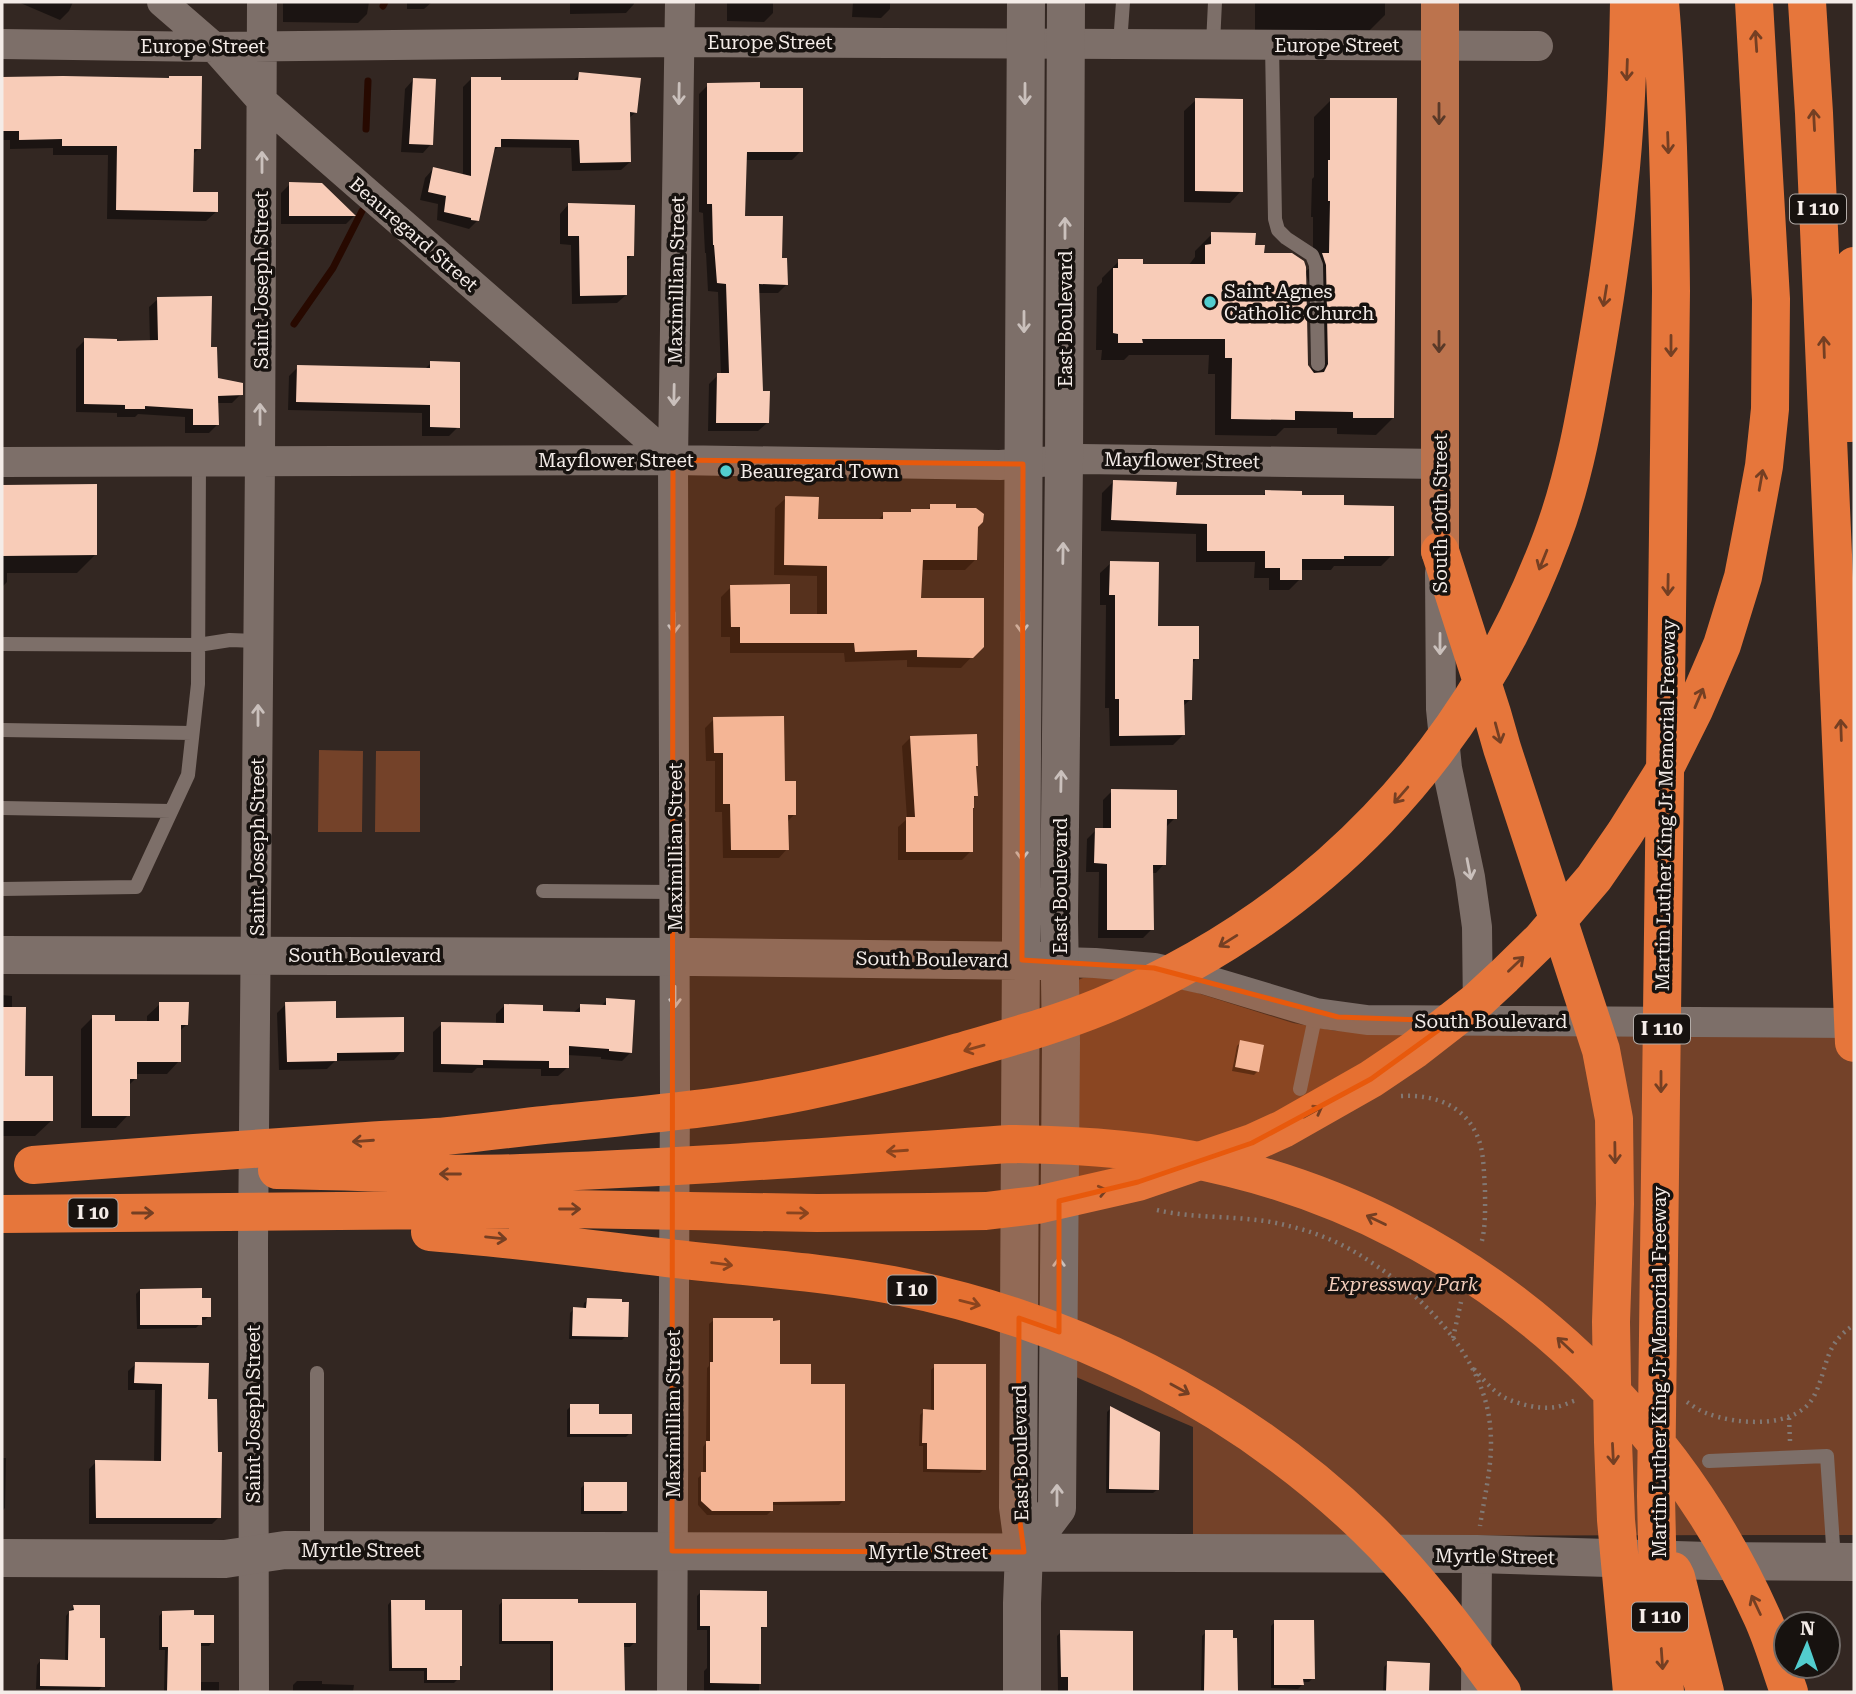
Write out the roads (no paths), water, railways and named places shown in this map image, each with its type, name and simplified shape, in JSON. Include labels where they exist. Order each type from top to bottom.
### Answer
[{"type":"highway","points":[[17,1166],[438,1137],[716,1107],[816,1088],[936,1059],[1051,1024],[1109,1003],[1183,967],[1260,921],[1295,895],[1364,834],[1424,768],[1476,694],[1498,656],[1537,575],[1566,495],[1587,405],[1609,272],[1620,183],[1629,2]]},
{"type":"highway","name":"Martin Luther King Jr Memorial Freeway","points":[[1660,2],[1665,61],[1671,291],[1657,1328],[1657,1542],[1665,1692]]},
{"type":"highway","points":[[184,1213],[554,1209],[918,1212],[1037,1205],[1138,1182],[1252,1143],[1283,1129],[1371,1079],[1414,1050],[1477,1001],[1541,940],[1594,878],[1662,774],[1722,645],[1743,576],[1765,456],[1770,409],[1772,313],[1754,2]]},
{"type":"highway","name":"I 110","points":[[1807,2],[1839,416]]},
{"type":"highway","points":[[1854,266],[1839,416],[1836,603],[1854,1043]]},
{"type":"highway","points":[[1440,551],[1601,1051],[1614,1119],[1615,1204],[1611,1322],[1613,1442],[1616,1520],[1632,1692]]},
{"type":"highway","points":[[17,1166],[430,1174],[519,1173],[1010,1144],[1054,1144],[1142,1151],[1187,1158],[1275,1180],[1362,1213],[1441,1254],[1517,1305],[1587,1366],[1647,1431],[1674,1466],[1723,1541],[1763,1620],[1789,1692]]},
{"type":"highway","name":"I 10","points":[[2,1214],[184,1213],[359,1225],[848,1278],[980,1306],[1105,1351],[1186,1392],[1296,1466],[1366,1527],[1396,1558],[1456,1628],[1502,1692]]},
{"type":"highway","points":[[1657,1542],[1676,1577],[1705,1692]]},
{"type":"main road","name":"East Boulevard","points":[[1024,1552],[1018,1507],[1026,2]]},
{"type":"main road","name":"East Boulevard","points":[[1024,1552],[1057,1508],[1066,2]]},
{"type":"main road","name":"South 10th Street","points":[[1440,2],[1440,551]]},
{"type":"main road","name":"South Boulevard","points":[[2,954],[1060,962]]},
{"type":"main road","name":"Myrtle Street","points":[[2,1558],[225,1559],[285,1549],[1477,1554],[1844,1562]]},
{"type":"main road","points":[[1022,1692],[1024,1552]]},
{"type":"street","name":"Beauregard Street","points":[[162,2],[214,47],[262,101],[673,460]]},
{"type":"street","name":"Saint Joseph Street","points":[[254,1692],[253,1243],[262,2]]},
{"type":"street","name":"Maximillian Street","points":[[672,1692],[675,957],[673,460],[680,2]]},
{"type":"street","name":"Europe Street","points":[[2,44],[214,47],[680,42],[1538,46]]},
{"type":"street","name":"Mayflower Street","points":[[2,462],[673,460],[1000,465],[1082,459],[1440,464]]},
{"type":"street","name":"South 10th Street","points":[[1440,551],[1441,709],[1447,768],[1470,877],[1477,927],[1478,1021]]},
{"type":"street","name":"South Boulevard","points":[[1060,962],[1154,968],[1203,979],[1316,1013],[1367,1020],[1854,1023]]},
{"type":"street","points":[[1476,1692],[1477,1554]]},
{"type":"lane","points":[[1120,44],[1123,2]]},
{"type":"lane","points":[[1213,44],[1215,2]]},
{"type":"lane","points":[[1272,45],[1275,219],[1278,230],[1312,255],[1316,265],[1318,364]]},
{"type":"lane","points":[[2,889],[136,887],[188,775],[198,684],[199,461]]},
{"type":"lane","points":[[2,644],[198,645],[230,640],[258,640]]},
{"type":"lane","points":[[2,730],[192,733]]},
{"type":"lane","points":[[2,808],[171,811]]},
{"type":"lane","points":[[543,891],[675,892]]},
{"type":"lane","points":[[1300,1089],[1316,1013]]},
{"type":"lane","points":[[317,1373],[317,1550]]},
{"type":"lane","points":[[1709,1461],[1827,1456],[1844,1562]]},
{"type":"waterway","points":[[383,6],[385,2]]},
{"type":"waterway","points":[[366,129],[368,81]]},
{"type":"waterway","points":[[294,324],[333,268],[362,211]]},
{"type":"place","name":"Saint Agnes Catholic Church","points":[[1210,302]]},
{"type":"place","name":"Beauregard Town","points":[[726,471]]},
{"type":"park label","name":"Expressway Park","points":[[1403,1284]]}]
